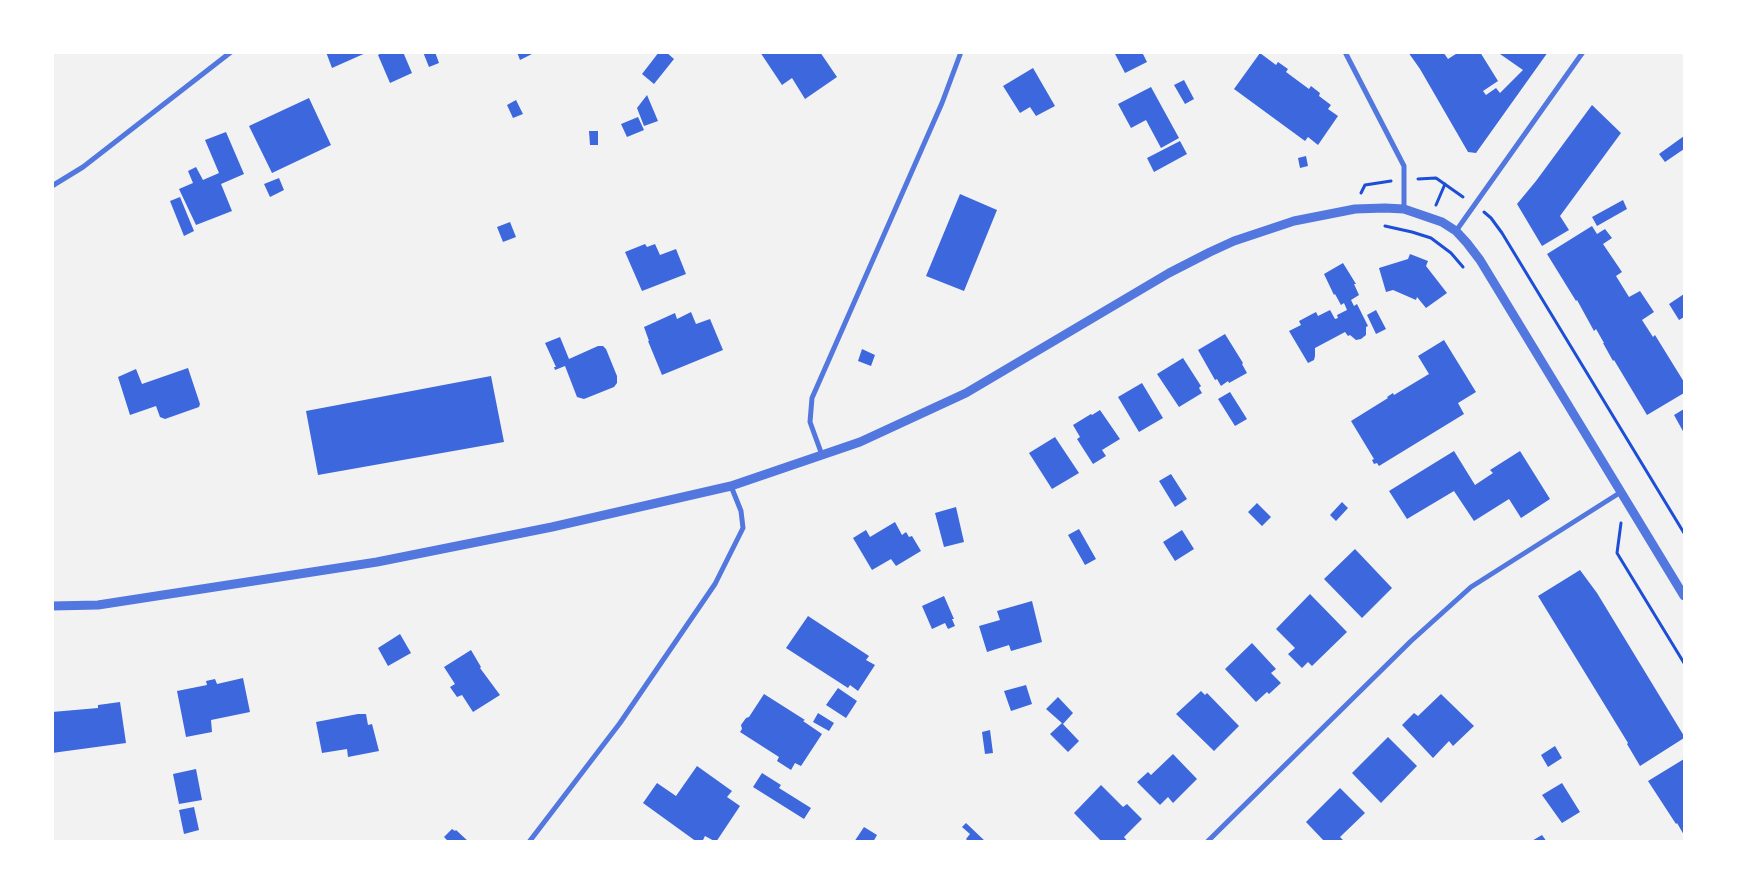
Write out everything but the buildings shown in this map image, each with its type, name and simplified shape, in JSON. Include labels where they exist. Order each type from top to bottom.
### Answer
[{"type":"street","points":[[52,186],[84,167],[231,52]]},
{"type":"street","points":[[822,455],[810,422],[812,398],[942,103],[961,52]]},
{"type":"street","points":[[1345,52],[1404,166],[1404,209]]},
{"type":"street","points":[[1456,231],[1583,52]]},
{"type":"street","points":[[52,606],[98,605],[377,562],[552,527],[731,486],[860,442],[966,393],[1170,273],[1234,241],[1294,221],[1355,209],[1404,209],[1431,218],[1456,231],[1480,260],[1684,596]]},
{"type":"street","points":[[528,842],[620,723],[715,584],[742,528],[741,511],[731,486]]},
{"type":"street","points":[[1207,842],[1411,641],[1471,587],[1621,492]]},
{"type":"path","points":[[1355,209],[1365,184],[1404,179],[1436,178],[1491,218],[1684,533]]},
{"type":"path","points":[[1431,218],[1445,184]]},
{"type":"path","points":[[1381,225],[1430,238],[1451,253],[1467,272]]},
{"type":"path","points":[[1607,500],[1621,523],[1617,553],[1684,664]]}]
